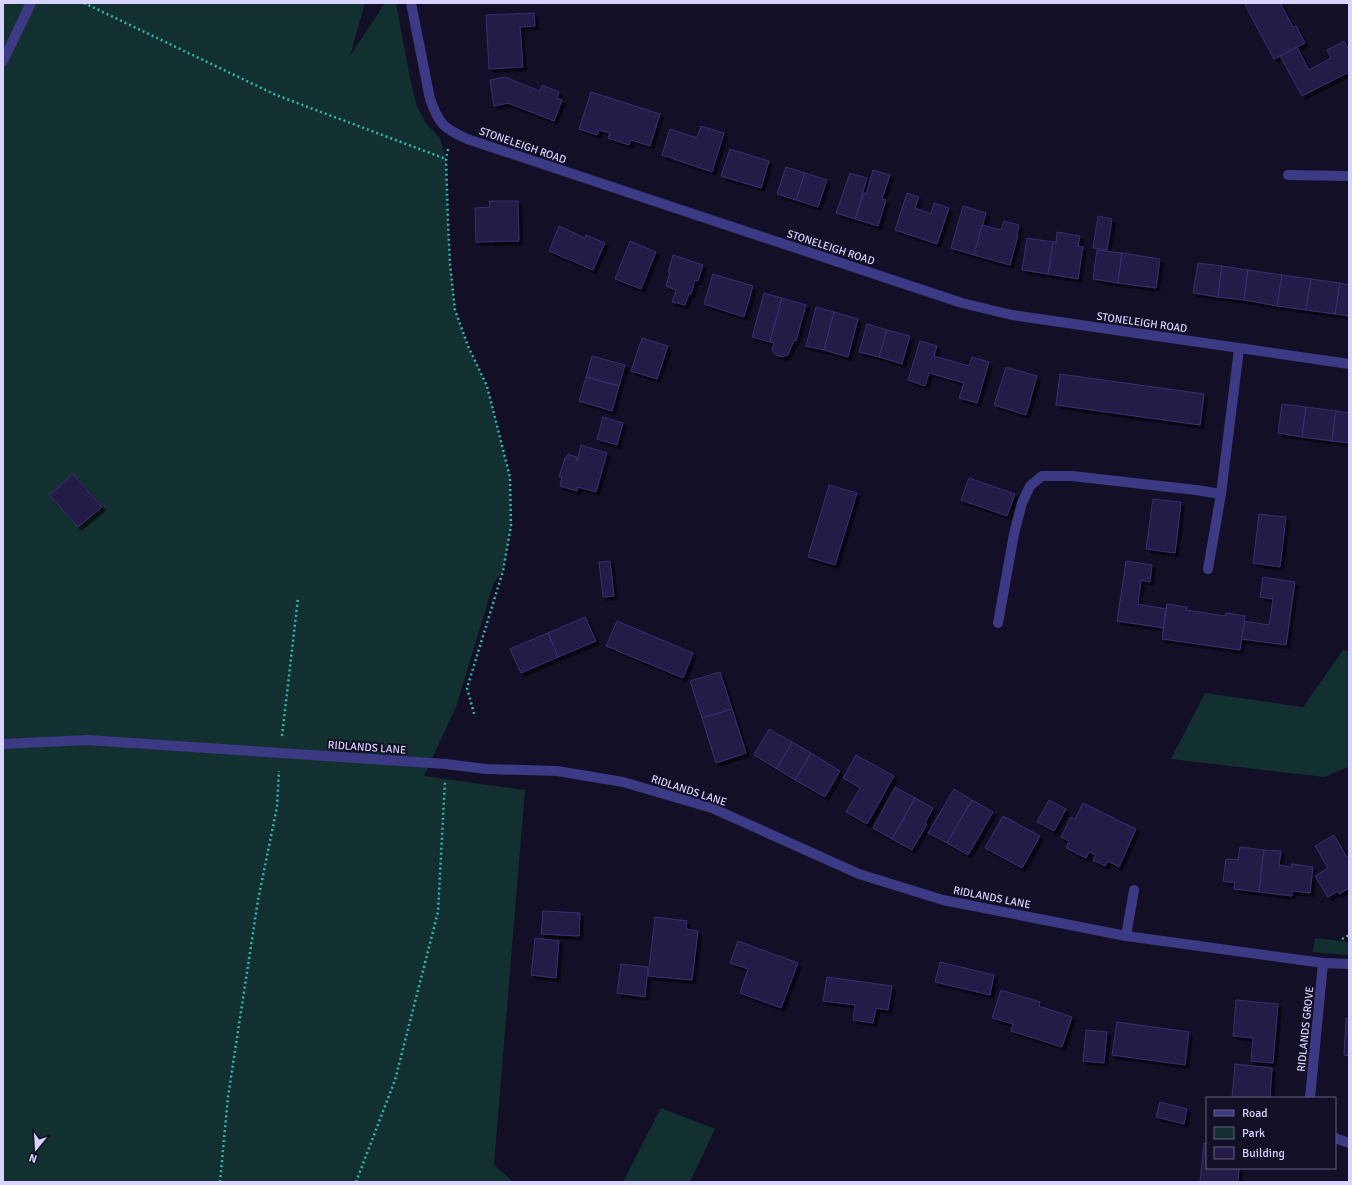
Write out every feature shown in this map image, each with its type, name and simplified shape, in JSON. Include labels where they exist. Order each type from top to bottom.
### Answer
[{"type":"street","points":[[3,61],[31,3]]},
{"type":"street","name":"STONELEIGH ROAD","points":[[411,3],[430,99],[441,123],[451,132],[486,146],[962,302],[1012,315],[1349,364]]},
{"type":"street","points":[[1288,175],[1349,176]]},
{"type":"street","points":[[1208,569],[1221,494],[1239,349]]},
{"type":"street","points":[[998,623],[1014,534],[1022,503],[1030,486],[1042,476],[1072,476],[1221,494]]},
{"type":"street","name":"RIDLANDS LANE","points":[[3,744],[87,740],[446,764],[486,769],[557,771],[623,782],[712,808],[866,876],[943,900],[1126,936],[1323,963],[1349,964]]},
{"type":"street","points":[[1126,936],[1134,890]]},
{"type":"street","name":"RIDLANDS GROVE","points":[[1310,1097],[1323,963]]},
{"type":"street","points":[[1336,1138],[1349,1143]]},
{"type":"path","points":[[84,3],[276,96],[446,159]]},
{"type":"path","points":[[451,132],[446,159],[450,264],[455,310],[468,346],[486,386],[510,477],[511,526],[503,571],[467,688],[476,717]]},
{"type":"path","points":[[220,1182],[228,1097],[256,908],[277,807],[280,753],[298,598]]},
{"type":"path","points":[[356,1182],[395,1080],[438,912],[446,764]]},
{"type":"path","points":[[1342,939],[1349,935]]},
{"type":"green space","points":[[3,3],[365,3],[350,56],[385,3],[396,3],[411,83],[417,106],[425,122],[440,138],[446,159],[450,264],[455,310],[468,346],[487,386],[510,477],[511,526],[503,571],[494,582],[456,707],[424,776],[525,790],[494,1165],[513,1182],[3,1182]]},
{"type":"green space","points":[[1343,650],[1349,652],[1348,767],[1324,777],[1171,759],[1205,693],[1303,707]]},
{"type":"green space","points":[[1315,938],[1349,942],[1349,955],[1313,952]]},
{"type":"green space","points":[[661,1108],[715,1129],[690,1182],[623,1182]]},
{"type":"building","points":[[1244,3],[1280,3],[1293,27],[1296,26],[1305,43],[1274,59]]},
{"type":"building","points":[[534,13],[535,26],[520,27],[523,67],[489,69],[486,15]]},
{"type":"building","points":[[1344,41],[1349,50],[1349,72],[1302,96],[1280,56],[1297,47],[1309,70],[1331,58],[1327,50]]},
{"type":"building","points":[[505,77],[540,91],[542,85],[559,92],[557,98],[562,100],[554,121],[508,103],[494,106],[490,80]]},
{"type":"building","points":[[591,92],[660,114],[650,146],[631,140],[629,145],[608,138],[610,133],[599,130],[597,135],[579,129]]},
{"type":"building","points":[[701,126],[724,133],[712,172],[662,155],[670,129],[697,138]]},
{"type":"building","points":[[730,149],[769,161],[761,188],[721,176]]},
{"type":"building","points":[[786,167],[805,173],[796,200],[777,194]]},
{"type":"building","points":[[873,170],[890,175],[882,199],[886,200],[878,226],[855,219],[864,193],[866,194]]},
{"type":"building","points":[[805,173],[827,180],[818,207],[796,200]]},
{"type":"building","points":[[850,173],[867,178],[855,219],[836,213]]},
{"type":"building","points":[[907,193],[919,197],[915,208],[931,214],[934,203],[949,208],[937,244],[895,230]]},
{"type":"building","points":[[489,201],[518,201],[519,241],[476,242],[475,208],[490,207]]},
{"type":"building","points":[[963,206],[986,213],[974,255],[951,248]]},
{"type":"building","points":[[1098,216],[1112,219],[1107,250],[1093,248]]},
{"type":"building","points":[[1004,221],[1019,225],[1018,235],[1010,265],[974,255],[982,225],[1001,230]]},
{"type":"building","points":[[559,226],[585,238],[586,235],[605,243],[593,270],[549,251]]},
{"type":"building","points":[[1057,232],[1080,236],[1078,246],[1083,247],[1078,279],[1048,274],[1053,242],[1056,242]]},
{"type":"building","points":[[1027,238],[1053,242],[1048,274],[1022,270]]},
{"type":"building","points":[[630,241],[656,252],[641,289],[615,279]]},
{"type":"building","points":[[1097,250],[1122,253],[1118,283],[1093,279]]},
{"type":"building","points":[[1122,253],[1160,259],[1156,288],[1118,283]]},
{"type":"building","points":[[673,255],[703,265],[698,281],[695,280],[691,294],[689,294],[685,305],[672,302],[676,290],[666,286]]},
{"type":"building","points":[[1198,263],[1222,266],[1218,297],[1193,293]]},
{"type":"building","points":[[1222,266],[1248,270],[1244,300],[1218,297]]},
{"type":"building","points":[[1248,270],[1282,275],[1277,306],[1244,300]]},
{"type":"building","points":[[713,274],[753,286],[744,317],[704,304]]},
{"type":"building","points":[[1282,275],[1311,279],[1306,310],[1277,306]]},
{"type":"building","points":[[1311,279],[1340,283],[1335,314],[1306,310]]},
{"type":"building","points":[[1340,283],[1349,285],[1349,316],[1335,314]]},
{"type":"building","points":[[764,293],[782,298],[770,342],[752,337]]},
{"type":"building","points":[[782,298],[806,305],[796,341],[794,340],[788,355],[782,357],[776,355],[772,350],[774,343],[770,342]]},
{"type":"building","points":[[816,307],[834,312],[824,350],[806,346]]},
{"type":"building","points":[[834,312],[858,319],[848,357],[824,350]]},
{"type":"building","points":[[867,324],[887,330],[879,357],[859,352]]},
{"type":"building","points":[[887,330],[910,336],[902,364],[879,357]]},
{"type":"building","points":[[642,338],[668,346],[657,379],[631,371]]},
{"type":"building","points":[[920,341],[937,346],[934,356],[969,366],[972,357],[989,362],[977,403],[959,398],[964,383],[929,373],[925,386],[908,380]]},
{"type":"building","points":[[592,356],[625,365],[619,386],[586,377]]},
{"type":"building","points":[[1006,367],[1037,376],[1026,415],[994,405]]},
{"type":"building","points":[[1060,374],[1204,394],[1200,425],[1056,405]]},
{"type":"building","points":[[586,377],[619,386],[612,411],[579,401]]},
{"type":"building","points":[[1282,404],[1306,407],[1302,437],[1278,433]]},
{"type":"building","points":[[1306,407],[1336,411],[1332,441],[1302,437]]},
{"type":"building","points":[[1336,411],[1349,413],[1349,443],[1332,441]]},
{"type":"building","points":[[603,417],[623,423],[617,445],[597,439]]},
{"type":"building","points":[[581,445],[607,453],[596,492],[578,487],[577,491],[560,486],[562,477],[559,477],[565,458],[568,454],[577,457],[577,461]]},
{"type":"building","points":[[73,474],[102,507],[78,527],[49,495]]},
{"type":"building","points":[[969,478],[1015,494],[1007,516],[961,500]]},
{"type":"building","points":[[829,485],[857,493],[835,565],[808,557]]},
{"type":"building","points":[[1153,499],[1181,502],[1175,553],[1146,549]]},
{"type":"building","points":[[1259,514],[1286,517],[1280,567],[1253,563]]},
{"type":"building","points":[[610,561],[614,596],[603,597],[599,562]]},
{"type":"building","points":[[1126,561],[1152,565],[1150,582],[1141,580],[1138,604],[1166,609],[1163,628],[1117,621]]},
{"type":"building","points":[[1263,577],[1295,582],[1286,645],[1241,639],[1244,621],[1269,625],[1273,599],[1260,597]]},
{"type":"building","points":[[1167,604],[1187,607],[1186,610],[1225,616],[1226,613],[1245,616],[1240,650],[1162,639]]},
{"type":"building","points":[[585,617],[596,641],[558,657],[548,633]]},
{"type":"building","points":[[617,621],[693,653],[683,678],[606,646]]},
{"type":"building","points":[[548,633],[558,657],[521,673],[510,649]]},
{"type":"building","points":[[720,672],[732,709],[702,718],[690,681]]},
{"type":"building","points":[[732,709],[746,753],[716,763],[702,718]]},
{"type":"building","points":[[769,729],[792,742],[777,769],[754,755]]},
{"type":"building","points":[[792,742],[811,753],[795,780],[777,769]]},
{"type":"building","points":[[811,753],[840,771],[825,797],[795,780]]},
{"type":"building","points":[[856,755],[894,776],[867,824],[846,812],[860,788],[843,778]]},
{"type":"building","points":[[895,787],[915,798],[892,839],[873,828]]},
{"type":"building","points":[[954,789],[972,800],[947,843],[928,833]]},
{"type":"building","points":[[915,798],[933,808],[925,823],[927,824],[912,850],[892,839]]},
{"type":"building","points":[[972,800],[993,812],[968,855],[947,843]]},
{"type":"building","points":[[1049,800],[1066,809],[1054,831],[1037,822]]},
{"type":"building","points":[[1083,803],[1136,829],[1119,867],[1108,861],[1105,866],[1093,860],[1096,855],[1089,852],[1086,858],[1066,848],[1069,841],[1061,837],[1071,817],[1075,819]]},
{"type":"building","points":[[1003,816],[1040,836],[1022,868],[985,848]]},
{"type":"building","points":[[1334,835],[1347,857],[1349,856],[1349,888],[1339,894],[1338,891],[1328,897],[1315,876],[1328,868],[1315,846]]},
{"type":"building","points":[[1240,847],[1264,850],[1259,892],[1234,889],[1235,883],[1223,881],[1226,859],[1238,860]]},
{"type":"building","points":[[1264,850],[1281,851],[1279,865],[1291,867],[1292,864],[1313,867],[1310,893],[1292,891],[1292,896],[1259,892]]},
{"type":"building","points":[[543,911],[580,913],[579,936],[541,934]]},
{"type":"building","points":[[655,917],[687,921],[686,929],[698,931],[692,980],[648,976]]},
{"type":"building","points":[[535,938],[559,941],[556,978],[531,975]]},
{"type":"building","points":[[738,941],[798,963],[781,1008],[740,993],[748,969],[730,963]]},
{"type":"building","points":[[940,962],[994,975],[990,995],[935,982]]},
{"type":"building","points":[[621,964],[648,967],[645,997],[617,993]]},
{"type":"building","points":[[827,977],[892,986],[888,1010],[876,1008],[873,1023],[853,1020],[855,1005],[823,1001]]},
{"type":"building","points":[[1001,990],[1040,1002],[1039,1006],[1072,1017],[1062,1047],[1011,1031],[1013,1024],[992,1018]]},
{"type":"building","points":[[1236,1000],[1278,1004],[1273,1063],[1251,1061],[1253,1038],[1233,1036]]},
{"type":"building","points":[[1346,1018],[1349,1019],[1349,1056],[1344,1055]]},
{"type":"building","points":[[1117,1022],[1189,1032],[1185,1065],[1112,1055]]},
{"type":"building","points":[[1086,1030],[1107,1032],[1104,1063],[1083,1061]]},
{"type":"building","points":[[1235,1064],[1272,1068],[1270,1097],[1232,1097]]},
{"type":"building","points":[[1160,1102],[1187,1109],[1184,1124],[1156,1117]]},
{"type":"building","points":[[1204,1143],[1206,1144],[1206,1169],[1239,1169],[1238,1182],[1200,1182]]}]
